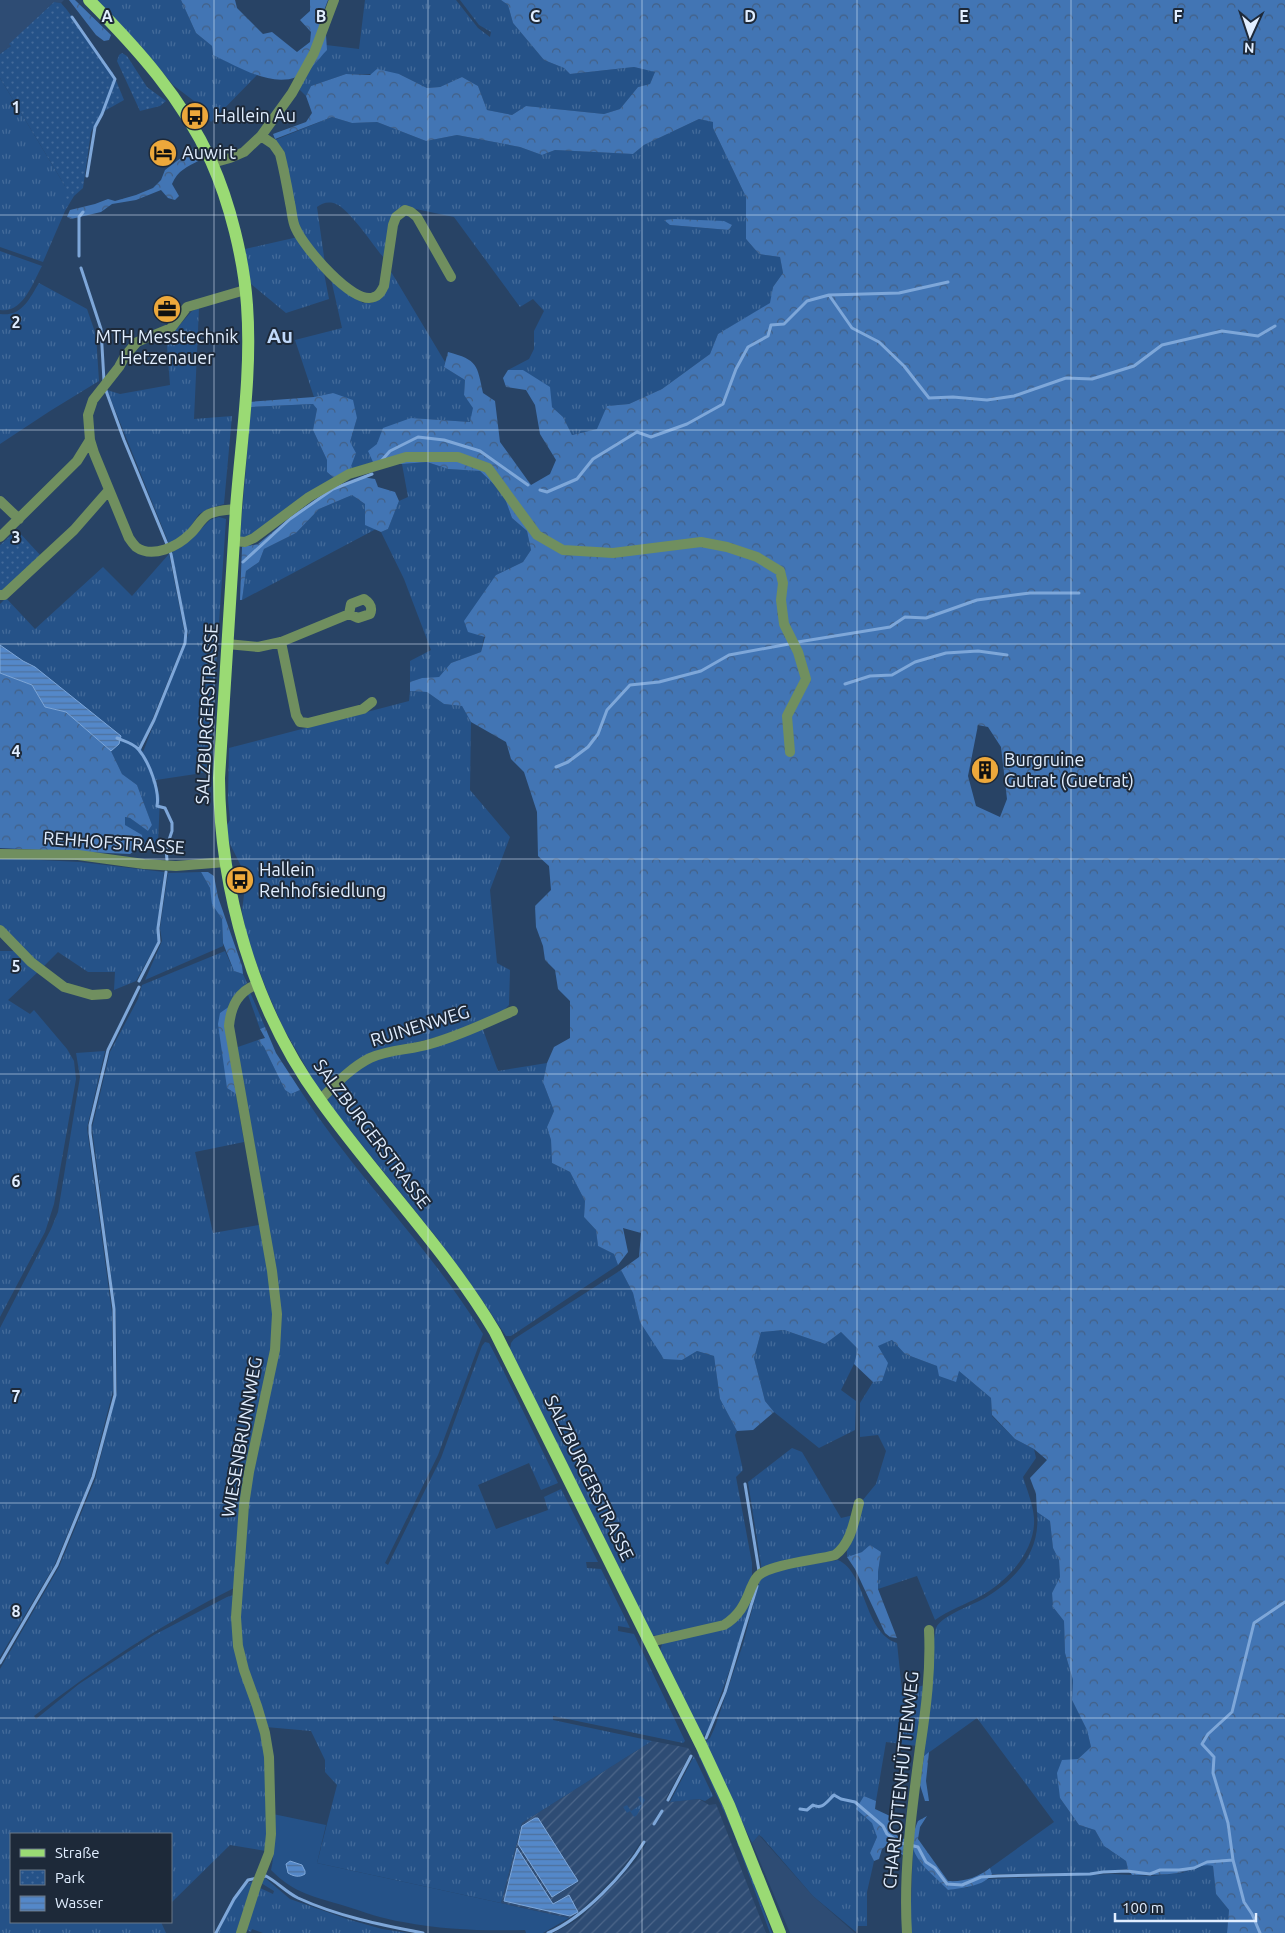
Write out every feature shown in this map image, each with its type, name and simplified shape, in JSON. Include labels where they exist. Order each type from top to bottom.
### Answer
[{"type":"main road","name":"SALZBURGERSTRASSE","points":[[89,0],[138,50],[176,99],[199,136],[212,163],[232,222],[245,290],[247,361],[236,509],[239,541],[219,778],[221,827],[226,862],[243,942],[258,984],[286,1046],[320,1100],[439,1248],[480,1306],[515,1369],[729,1805],[780,1933]]},
{"type":"street","points":[[212,163],[244,152],[262,136],[292,93],[314,53],[334,0]]},
{"type":"street","points":[[262,136],[273,144],[280,154],[295,228],[309,251],[353,293],[364,298],[373,298],[380,294],[384,286],[393,225],[396,217],[405,210],[417,217],[451,277]]},
{"type":"street","points":[[236,509],[218,511],[207,515],[191,534],[169,548],[152,552],[136,547],[129,538],[90,440],[88,415],[94,400],[137,342],[171,328],[187,307],[245,290]]},
{"type":"street","points":[[0,537],[77,461],[90,440]]},
{"type":"street","points":[[239,541],[264,532],[309,497],[350,474],[406,457],[433,455],[458,457],[488,468],[537,535],[562,550],[613,553],[700,542],[727,547],[756,558],[780,571],[783,583],[781,600],[784,624],[798,652],[806,679],[787,716],[790,752]]},
{"type":"street","points":[[0,595],[4,594],[74,530],[109,490]]},
{"type":"street","points":[[0,501],[19,519]]},
{"type":"street","points":[[229,644],[258,647],[281,642],[349,614]]},
{"type":"street","points":[[281,642],[296,715],[300,722],[308,723],[364,709],[372,702]]},
{"type":"street","name":"REHHOFSTRASSE","points":[[0,854],[78,855],[144,864],[176,866],[226,862]]},
{"type":"street","points":[[0,930],[31,962],[64,987],[92,995],[107,994]]},
{"type":"street","name":"WIESENBRUNNWEG","points":[[241,1933],[269,1853],[271,1834],[269,1757],[265,1733],[238,1646],[236,1617],[244,1504],[273,1359],[277,1314],[272,1271],[229,1026],[233,1003],[242,992],[258,984]]},
{"type":"street","name":"RUINENWEG","points":[[320,1100],[344,1076],[371,1057],[428,1045],[513,1011]]},
{"type":"street","points":[[650,1642],[724,1625],[741,1612],[758,1575],[776,1567],[835,1556],[848,1541],[859,1503]]},
{"type":"street","name":"CHARLOTTENHÜTTENWEG","points":[[907,1933],[905,1900],[911,1820],[928,1697],[930,1630]]},
{"type":"shaded area","points":[[0,0],[64,0],[61,3],[54,2],[10,44],[11,46],[0,54]]},
{"type":"shaded area","points":[[652,1741],[688,1748],[691,1752],[665,1800],[670,1802],[699,1799],[709,1805],[716,1804],[766,1933],[554,1933],[579,1919],[636,1861],[647,1843],[642,1840],[611,1880],[579,1912],[569,1918],[501,1903],[522,1823]]},
{"type":"shaded area","points":[[759,1835],[813,1896],[855,1933],[790,1933],[752,1843]]},
{"type":"green space","points":[[69,0],[75,0],[111,35],[109,40],[104,41],[96,35]]},
{"type":"green space","points":[[96,0],[181,0],[196,33],[212,46],[213,55],[257,75],[211,122],[198,104],[173,85],[141,46]]},
{"type":"green space","points":[[181,0],[235,0],[237,8],[263,34],[272,32],[297,52],[310,42],[311,32],[300,20],[310,11],[310,0],[328,0],[321,18],[326,35],[327,50],[311,68],[300,76],[288,79],[262,77],[213,55],[212,46],[196,33]]},
{"type":"green space","points":[[365,0],[456,0],[478,28],[490,37],[491,32],[479,25],[460,0],[501,0],[508,5],[513,23],[544,60],[564,68],[570,74],[634,67],[655,72],[650,84],[638,87],[620,109],[604,114],[526,106],[512,115],[487,110],[478,86],[462,77],[440,87],[427,88],[399,74],[346,74],[311,86],[306,96],[299,89],[310,69],[326,50],[326,45],[359,49]]},
{"type":"green space","points":[[501,0],[1285,0],[1285,1933],[1227,1933],[1229,1910],[1216,1894],[1213,1866],[1200,1866],[1179,1873],[1161,1875],[1132,1875],[1126,1861],[1104,1846],[1095,1830],[1079,1825],[1060,1798],[1057,1773],[1062,1760],[1078,1759],[1091,1747],[1087,1730],[1072,1700],[1073,1680],[1065,1653],[1064,1621],[1053,1607],[1052,1593],[1060,1577],[1059,1560],[1053,1548],[1050,1521],[1037,1512],[1036,1494],[1030,1478],[1047,1460],[1034,1449],[1015,1439],[992,1415],[991,1398],[959,1371],[956,1382],[939,1376],[937,1366],[905,1354],[892,1340],[878,1346],[888,1363],[882,1381],[873,1382],[854,1364],[858,1349],[841,1332],[825,1344],[784,1330],[761,1332],[754,1358],[765,1401],[774,1412],[753,1430],[737,1431],[720,1399],[714,1356],[697,1351],[682,1360],[664,1359],[640,1322],[633,1293],[621,1270],[639,1257],[641,1233],[623,1228],[628,1252],[618,1265],[614,1254],[598,1246],[596,1230],[584,1217],[585,1201],[570,1172],[552,1163],[551,1140],[547,1127],[554,1111],[543,1082],[547,1063],[554,1047],[570,1038],[570,1001],[558,989],[555,970],[545,960],[543,946],[536,927],[535,906],[551,890],[549,866],[538,856],[537,812],[524,772],[511,759],[506,742],[471,722],[462,706],[444,704],[427,692],[410,691],[410,682],[422,678],[439,677],[451,663],[481,652],[485,637],[468,632],[464,621],[496,575],[523,562],[531,550],[527,531],[512,518],[503,493],[480,471],[448,469],[427,462],[402,464],[373,462],[368,451],[377,444],[383,428],[411,418],[470,422],[473,408],[464,395],[465,380],[444,367],[448,352],[471,361],[474,365],[483,393],[495,401],[500,442],[531,485],[550,474],[556,460],[540,434],[535,405],[526,390],[506,387],[503,378],[508,370],[523,370],[550,387],[552,407],[563,417],[572,435],[597,429],[607,406],[629,404],[662,389],[710,354],[718,334],[770,303],[773,287],[783,273],[780,257],[759,254],[746,239],[746,197],[713,128],[713,122],[699,119],[644,145],[633,154],[555,150],[542,155],[520,147],[457,135],[426,141],[377,122],[352,123],[332,117],[275,139],[273,134],[306,122],[312,113],[306,96],[311,86],[346,74],[370,75],[377,69],[399,74],[427,88],[440,87],[462,77],[478,86],[487,110],[512,115],[526,106],[604,114],[620,109],[638,87],[650,84],[655,72],[634,67],[570,74],[564,68],[544,60],[513,23],[508,5]],"holes":[[[978,725],[988,727],[1001,747],[1007,799],[1000,817],[976,806],[968,776]]]},
{"type":"green space","points":[[54,2],[61,3],[67,10],[113,73],[124,100],[101,113],[91,132],[83,188],[74,196],[65,211],[65,186],[0,78],[0,54],[11,46],[9,44]]},
{"type":"green space","points":[[122,53],[127,56],[147,87],[166,101],[160,106],[140,111],[117,61]]},
{"type":"green space","points":[[0,78],[65,186],[65,211],[43,262],[0,247]]},
{"type":"green space","points":[[332,117],[352,123],[377,122],[426,141],[457,135],[520,147],[542,155],[555,150],[633,154],[644,145],[699,119],[713,122],[713,128],[746,197],[746,239],[759,254],[780,257],[783,273],[773,287],[771,303],[718,334],[710,354],[662,389],[629,404],[607,406],[598,429],[572,435],[563,417],[552,407],[523,370],[508,370],[529,359],[534,349],[534,331],[544,311],[533,299],[520,307],[454,217],[406,207],[400,208],[384,258],[348,213],[336,204],[323,204],[317,207],[325,264],[299,228],[284,151],[275,140]],"holes":[[[670,225],[732,225],[729,230]]]},
{"type":"green space","points":[[194,148],[200,160],[183,169],[174,179],[172,184],[179,196],[175,200],[168,198],[161,190],[136,200],[112,204],[101,212],[71,219],[67,217],[70,210],[108,199],[115,201],[153,188],[161,180],[165,170]]},
{"type":"green space","points":[[664,220],[724,221],[732,225],[729,230],[670,225]]},
{"type":"green space","points":[[298,237],[324,273],[329,299],[286,313],[251,284],[245,249]]},
{"type":"green space","points":[[0,251],[42,266],[26,296],[15,307],[8,310],[0,310]]},
{"type":"green space","points":[[390,270],[445,362],[444,367],[465,380],[464,395],[474,408],[470,422],[411,418],[373,462],[350,469],[350,442],[357,418],[333,393],[314,397],[295,340],[342,328],[331,279],[363,303],[372,303],[383,296]]},
{"type":"green space","points":[[39,283],[87,309],[96,335],[99,381],[0,444],[0,314],[14,313],[19,310],[28,301]]},
{"type":"green space","points":[[199,308],[194,419],[232,416],[224,504],[199,514],[186,533],[169,544],[107,390],[120,394],[170,385],[166,333],[177,328],[192,311]]},
{"type":"green space","points":[[333,393],[353,400],[357,418],[350,442],[356,453],[350,469],[334,478],[327,472],[327,460],[313,430],[317,409],[313,404],[251,407],[249,402],[314,397]]},
{"type":"green space","points":[[313,404],[317,409],[313,430],[327,460],[327,472],[334,478],[256,535],[240,538],[251,407]]},
{"type":"green space","points":[[427,462],[448,469],[480,471],[503,493],[512,518],[527,531],[531,550],[523,562],[496,575],[481,652],[451,663],[439,677],[422,678],[410,682],[410,661],[431,650],[404,579],[381,532],[388,529],[399,501],[408,497],[402,464]]},
{"type":"green space","points":[[362,477],[375,479],[378,487],[395,492],[399,501],[388,529],[381,532],[365,525],[365,504],[352,495],[319,509],[296,533],[264,549],[259,562],[246,571],[242,600],[240,600],[242,547],[258,544],[297,512],[334,489]]},
{"type":"green space","points":[[352,495],[365,504],[366,525],[376,529],[242,600],[246,571],[259,562],[264,549],[296,533],[319,509]]},
{"type":"green space","points":[[219,517],[226,519],[209,772],[156,780],[160,798],[158,843],[152,849],[136,850],[143,844],[125,825],[124,817],[130,818],[148,831],[152,825],[137,785],[122,774],[111,751],[119,744],[35,667],[0,645],[0,604],[6,598],[35,629],[103,567],[132,596],[169,554],[185,635],[141,747],[143,752],[188,635],[172,552],[188,542],[210,520]]},
{"type":"green space","points":[[17,530],[41,556],[3,591],[0,591],[0,545]]},
{"type":"green space","points":[[0,673],[32,685],[45,707],[66,712],[111,751],[122,774],[137,785],[152,825],[148,831],[130,818],[125,817],[125,825],[142,835],[143,844],[130,854],[0,848]]},
{"type":"green space","points":[[410,691],[427,692],[444,704],[462,706],[471,722],[470,790],[510,837],[490,890],[497,963],[510,970],[509,1005],[501,1013],[452,1033],[391,1049],[324,1091],[319,1090],[283,1027],[247,938],[242,911],[245,887],[242,868],[229,842],[226,827],[230,820],[228,800],[229,748],[409,701]]},
{"type":"green space","points":[[0,858],[80,862],[164,872],[157,928],[158,941],[136,981],[114,990],[115,972],[88,972],[58,952],[43,967],[0,926]]},
{"type":"green space","points":[[201,872],[210,888],[213,904],[222,919],[223,946],[145,980],[162,941],[160,928],[168,873]]},
{"type":"green space","points":[[201,872],[208,872],[214,876],[218,897],[242,966],[243,974],[234,971],[223,943],[222,919],[212,904],[210,888]]},
{"type":"green space","points":[[0,951],[16,951],[39,971],[8,1000],[30,1014],[34,1010],[67,1049],[74,1061],[76,1079],[54,1204],[45,1232],[0,1317]]},
{"type":"green space","points":[[225,951],[234,971],[243,974],[247,983],[236,994],[227,1088],[236,1094],[244,1142],[195,1152],[213,1233],[259,1225],[270,1271],[274,1315],[269,1369],[234,1588],[182,1616],[131,1647],[81,1680],[34,1716],[36,1719],[79,1684],[154,1635],[234,1595],[234,1627],[260,1725],[265,1754],[269,1829],[266,1851],[230,1845],[172,1902],[172,1833],[10,1833],[10,1923],[161,1923],[166,1933],[0,1933],[0,1669],[59,1567],[95,1480],[117,1391],[116,1314],[92,1128],[110,1052],[138,999],[142,985]]},
{"type":"green space","points":[[247,992],[250,992],[265,1027],[260,1029]]},
{"type":"green space","points":[[230,1006],[238,1087],[236,1094],[227,1088],[218,1024],[220,1013]]},
{"type":"green space","points":[[265,1027],[276,1053],[300,1090],[291,1094],[285,1090],[264,1047],[258,1040],[265,1038],[260,1029]]},
{"type":"green space","points":[[482,1027],[498,1071],[547,1063],[543,1082],[554,1111],[547,1127],[551,1140],[552,1163],[570,1172],[585,1201],[584,1217],[596,1230],[598,1246],[614,1254],[618,1265],[511,1336],[506,1336],[437,1238],[329,1104],[328,1099],[357,1068],[373,1060]]},
{"type":"green space","points":[[258,1040],[264,1047],[285,1090],[291,1094],[300,1090],[344,1152],[440,1271],[483,1334],[438,1455],[385,1563],[388,1565],[441,1458],[482,1346],[485,1342],[489,1343],[558,1483],[541,1490],[529,1463],[478,1485],[496,1529],[548,1510],[544,1497],[561,1489],[598,1562],[586,1562],[587,1568],[601,1569],[630,1628],[618,1626],[618,1631],[634,1634],[685,1741],[683,1743],[553,1716],[553,1720],[652,1741],[522,1823],[501,1903],[317,1863],[337,1785],[325,1772],[325,1760],[311,1731],[266,1727],[247,1674],[239,1620],[251,1478],[279,1344],[235,1048]]},
{"type":"green space","points":[[105,1051],[87,1128],[112,1313],[113,1391],[90,1480],[54,1566],[0,1657],[0,1328],[58,1212],[80,1077],[76,1053]]},
{"type":"green space","points":[[621,1270],[633,1293],[640,1322],[682,1360],[697,1351],[714,1356],[720,1399],[737,1431],[735,1435],[743,1470],[736,1477],[752,1563],[752,1575],[735,1614],[725,1622],[661,1637],[652,1635],[510,1350],[514,1339]]},
{"type":"green space","points":[[784,1330],[825,1344],[841,1332],[858,1349],[854,1364],[841,1390],[856,1401],[855,1430],[819,1448],[774,1412],[765,1401],[754,1358],[761,1332]]},
{"type":"green space","points":[[892,1340],[905,1354],[937,1366],[959,1371],[991,1398],[992,1416],[1015,1439],[1034,1449],[1036,1458],[1023,1477],[1034,1518],[1030,1542],[1025,1554],[1000,1583],[979,1597],[935,1620],[917,1576],[878,1589],[881,1552],[862,1552],[847,1557],[847,1551],[862,1501],[876,1484],[886,1451],[878,1435],[860,1437],[860,1403],[873,1382],[882,1381],[877,1346]]},
{"type":"green space","points":[[792,1448],[802,1452],[841,1518],[854,1515],[839,1550],[762,1571],[748,1482]]},
{"type":"green space","points":[[1037,1512],[1050,1521],[1053,1548],[1059,1560],[1060,1577],[1052,1593],[1053,1607],[1064,1621],[1065,1653],[1073,1680],[1072,1700],[1087,1730],[1091,1747],[1078,1759],[1060,1798],[1079,1825],[1095,1830],[1104,1846],[1126,1861],[1128,1869],[1090,1873],[992,1874],[990,1868],[1054,1822],[977,1718],[924,1756],[936,1628],[944,1619],[985,1598],[1017,1573],[1031,1551],[1035,1539]]},
{"type":"green space","points":[[870,1545],[881,1552],[878,1589],[897,1638],[890,1637],[885,1633],[855,1569],[847,1557],[862,1552]]},
{"type":"green space","points":[[838,1560],[855,1577],[878,1627],[886,1637],[897,1643],[902,1691],[925,1685],[918,1746],[886,1742],[876,1801],[864,1796],[877,1837],[870,1853],[874,1861],[867,1892],[867,1926],[858,1926],[856,1932],[813,1896],[762,1837],[759,1835],[752,1843],[705,1742],[710,1738],[715,1727],[743,1644],[761,1576],[774,1570]]},
{"type":"green space","points":[[756,1583],[740,1641],[707,1733],[702,1737],[660,1651],[663,1641],[718,1630]]},
{"type":"green space","points":[[697,1752],[701,1755],[747,1863],[772,1933],[770,1933],[734,1834]]},
{"type":"green space","points":[[929,1752],[926,1781],[929,1801],[925,1801],[920,1785],[924,1756]]},
{"type":"green space","points":[[694,1756],[713,1796],[705,1801],[699,1799],[670,1802]]},
{"type":"green space","points":[[641,1796],[645,1800],[634,1817],[630,1811],[627,1813],[623,1807],[627,1805],[631,1811],[642,1804],[638,1797]]},
{"type":"green space","points":[[864,1796],[876,1801],[875,1809],[890,1816],[890,1827],[899,1838],[905,1839],[904,1856],[888,1844],[882,1849],[879,1859],[874,1861],[870,1853],[877,1837],[872,1823],[856,1809]]},
{"type":"green space","points":[[273,1814],[326,1825],[317,1863],[569,1918],[543,1933],[526,1933],[525,1930],[449,1928],[418,1925],[388,1919],[314,1897],[288,1884],[271,1870]]},
{"type":"green space","points":[[927,1816],[920,1827],[918,1839],[948,1881],[970,1879],[990,1868],[992,1874],[989,1878],[973,1886],[948,1890],[928,1870],[919,1860],[913,1848],[914,1834],[918,1821]]},
{"type":"green space","points":[[913,1847],[929,1870],[939,1878],[966,1888],[989,1879],[1112,1874],[1151,1876],[1182,1873],[1206,1864],[1213,1866],[1216,1894],[1229,1910],[1227,1933],[910,1933]]},
{"type":"green space","points":[[264,1877],[290,1899],[347,1919],[382,1929],[408,1933],[263,1933],[252,1929],[251,1932],[245,1929],[260,1888],[273,1894],[274,1891],[261,1883]]},
{"type":"green space","points":[[256,1880],[241,1933],[218,1933],[238,1895],[250,1883]]},
{"type":"water","points":[[0,645],[35,667],[121,736],[119,744],[111,751],[66,712],[45,707],[32,685],[0,673]]},
{"type":"water","points":[[538,1818],[578,1881],[552,1897],[518,1844],[522,1826]]},
{"type":"water","points":[[517,1848],[553,1904],[569,1895],[578,1912],[570,1916],[504,1901]]},
{"type":"water","points":[[290,1861],[302,1865],[305,1874],[296,1876],[288,1873],[286,1864]]},
{"type":"waterway","points":[[72,17],[115,79],[95,127],[87,176]]},
{"type":"waterway","points":[[79,256],[79,217],[83,212]]},
{"type":"waterway","points":[[81,268],[101,329],[104,381]]},
{"type":"waterway","points":[[540,490],[547,492],[577,479],[593,459],[637,432],[651,437],[687,424],[723,404],[736,369],[748,347],[768,336],[771,325],[784,324],[807,301],[829,295],[899,293],[948,282]]},
{"type":"waterway","points":[[829,295],[852,328],[879,342],[904,366],[929,398],[953,397],[987,400],[1014,396],[1066,378],[1092,379],[1134,366],[1162,345],[1222,331],[1258,336],[1275,326]]},
{"type":"waterway","points":[[105,388],[124,440],[171,554],[186,631],[185,643],[154,720],[139,750]]},
{"type":"waterway","points":[[382,460],[390,451],[418,437],[444,440],[480,451],[528,485]]},
{"type":"waterway","points":[[243,562],[290,519],[333,489],[372,474]]},
{"type":"waterway","points":[[798,642],[890,627],[905,617],[926,618],[977,600],[1030,593],[1079,593]]},
{"type":"waterway","points":[[556,767],[568,762],[588,747],[598,734],[607,710],[630,685],[659,682],[701,671],[729,655],[789,644]]},
{"type":"waterway","points":[[845,684],[870,676],[892,675],[915,662],[946,653],[978,651],[1007,655]]},
{"type":"waterway","points":[[117,738],[136,747],[150,768],[157,792],[157,806],[165,808],[172,823],[172,831],[166,849],[167,860]]},
{"type":"waterway","points":[[139,981],[159,942],[158,928],[166,872]]},
{"type":"waterway","points":[[0,1663],[57,1565],[93,1477],[115,1395],[114,1309],[90,1125],[108,1050],[139,987]]},
{"type":"waterway","points":[[745,1484],[759,1571]]},
{"type":"waterway","points":[[706,1738],[725,1692],[757,1586]]},
{"type":"waterway","points":[[1233,1860],[1228,1823],[1213,1773],[1214,1757],[1202,1744],[1208,1734],[1232,1712],[1254,1623],[1285,1602]]},
{"type":"waterway","points":[[668,1800],[691,1756]]},
{"type":"waterway","points":[[800,1809],[807,1810],[813,1805],[822,1806],[834,1795],[841,1799],[855,1802],[883,1826],[887,1834],[901,1843],[918,1847],[926,1862],[935,1868],[947,1884],[962,1885],[981,1877],[998,1876],[1090,1874],[1127,1871],[1150,1874],[1160,1870],[1194,1868],[1207,1862],[1233,1860],[1244,1902],[1252,1914],[1260,1933]]},
{"type":"waterway","points":[[654,1824],[662,1811]]},
{"type":"waterway","points":[[548,1933],[575,1917],[602,1894],[626,1868],[644,1842]]},
{"type":"waterway","points":[[216,1933],[234,1899],[248,1880],[266,1876],[298,1898],[328,1910],[375,1923],[423,1933]]},
{"type":"place","name":"Hallein Au","points":[[195,116]]},
{"type":"place","name":"Auwirt","points":[[163,153]]},
{"type":"place","name":"MTH Messtechnik Hetzenauer","points":[[167,309]]},
{"type":"place","name":"Burgruine Gutrat (Guetrat)","points":[[985,770]]},
{"type":"place","name":"Hallein Rehhofsiedlung","points":[[240,880]]},
{"type":"district","name":"Au","points":[[280,336]]}]
